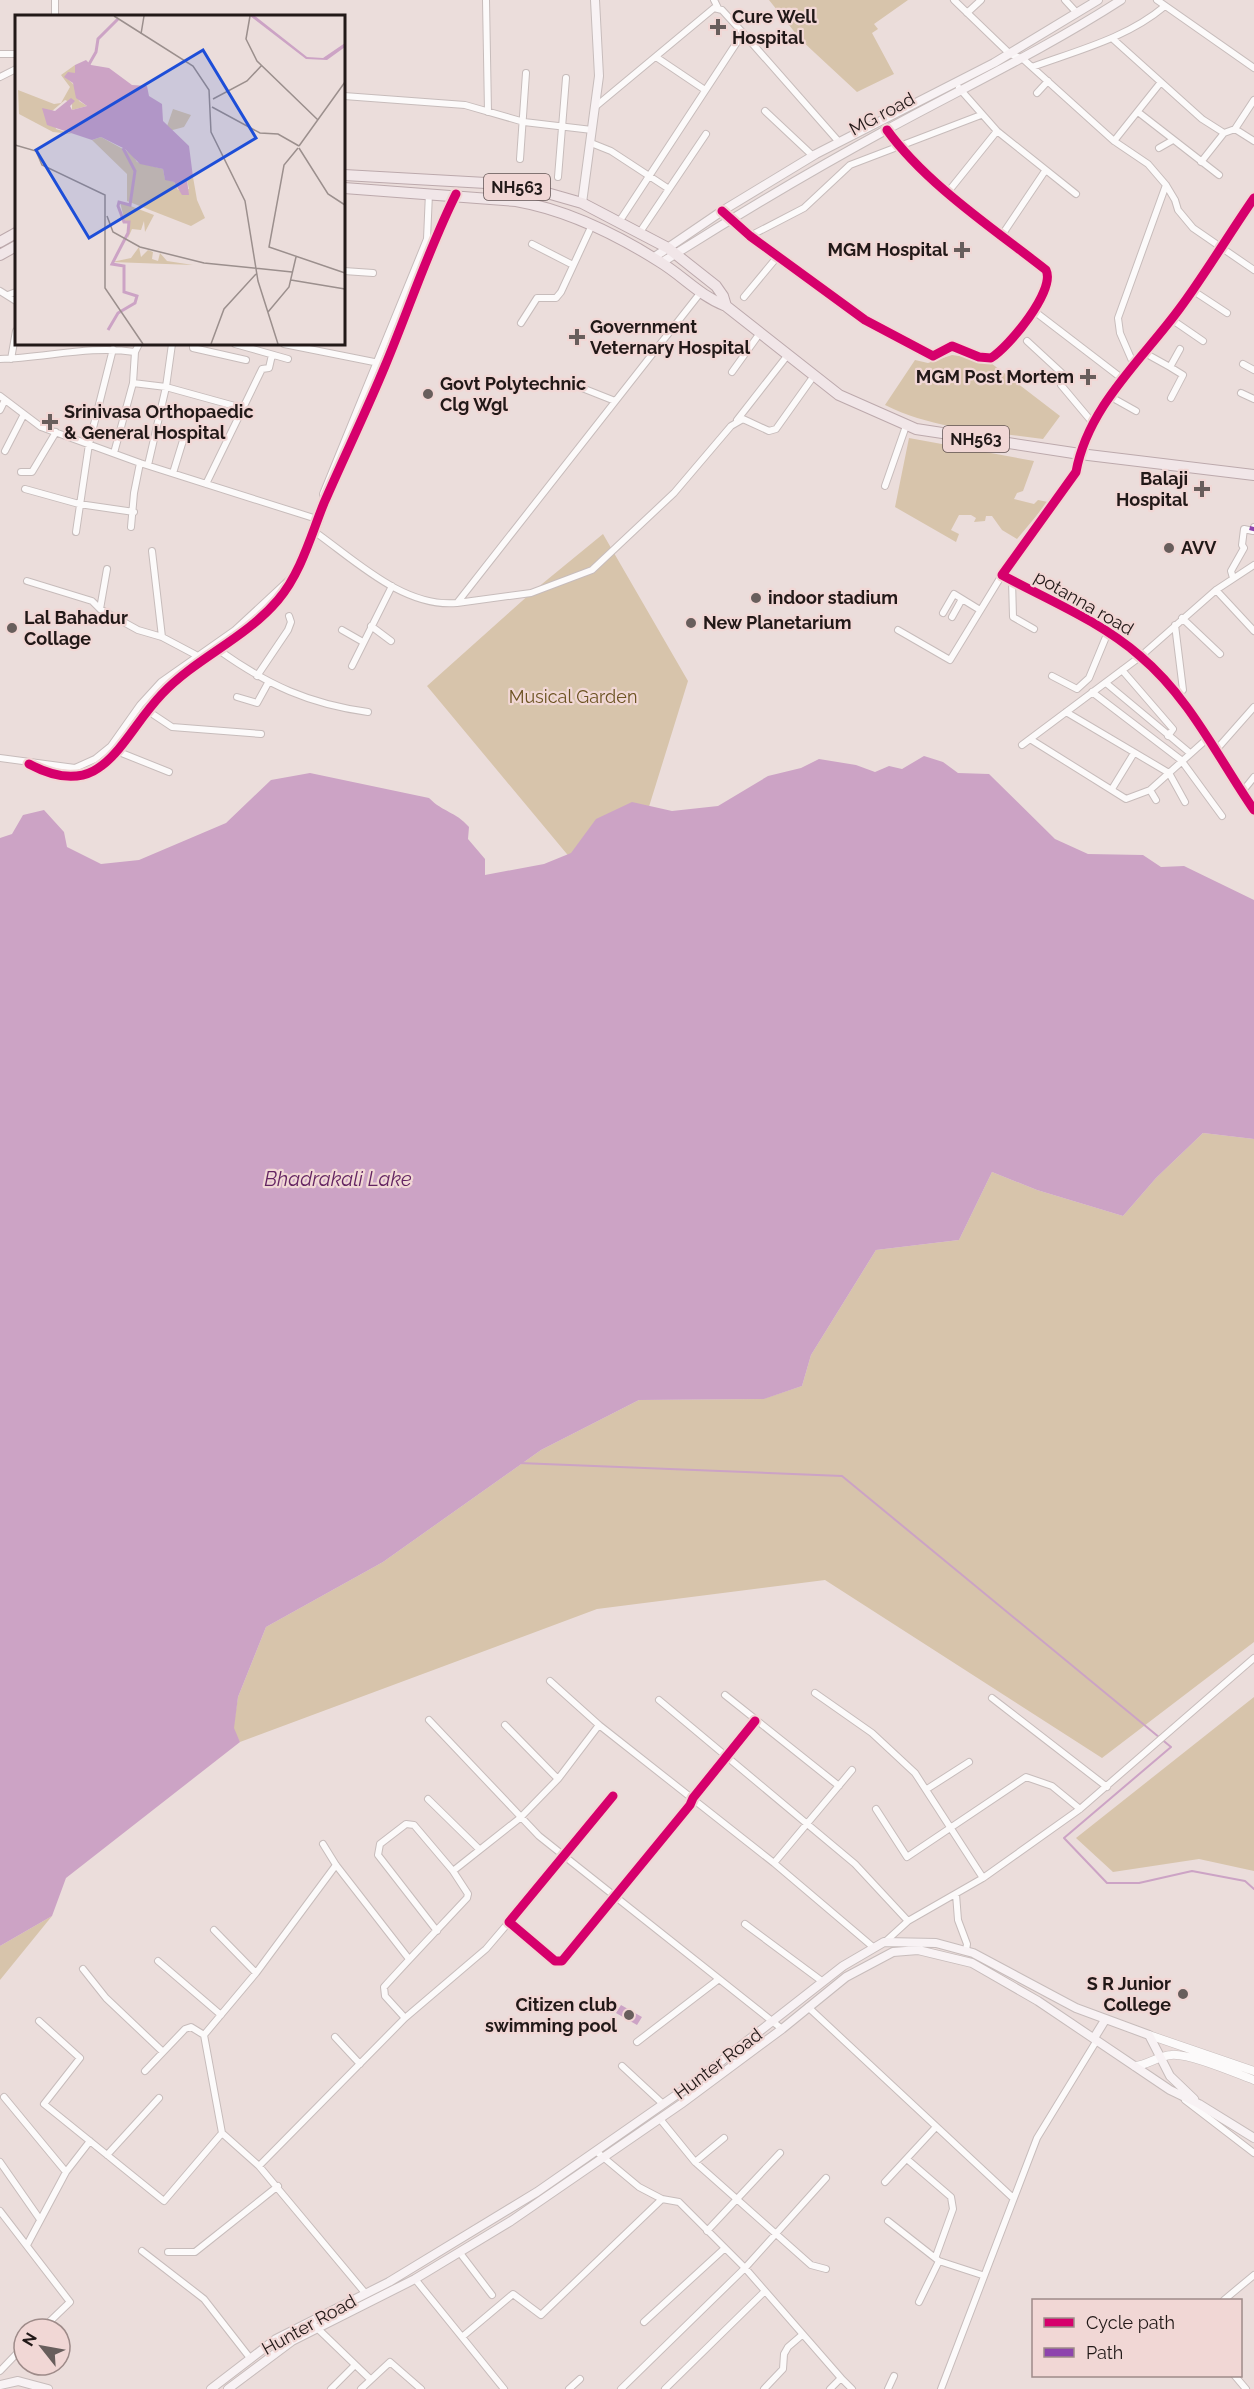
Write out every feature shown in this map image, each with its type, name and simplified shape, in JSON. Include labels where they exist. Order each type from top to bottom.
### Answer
[{"type":"highway","name":"NH563","points":[[345,175],[486,183],[540,190],[582,203],[672,251],[716,286],[726,306]]},
{"type":"highway","name":"NH563","points":[[345,188],[456,194],[544,206],[592,225],[657,260],[701,292],[726,306],[813,377],[861,407],[906,426],[945,435],[1254,475]]},
{"type":"highway","points":[[0,242],[15,234]]},
{"type":"highway","points":[[0,255],[15,247]]},
{"type":"main road","points":[[582,203],[596,107],[599,39],[595,0]]},
{"type":"main road","name":"MG road","points":[[672,251],[722,212],[813,156],[1010,54],[1098,0]]},
{"type":"main road","name":"MG road","points":[[657,260],[887,130],[1023,59],[1121,0]]},
{"type":"main road","name":"Hunter Road","points":[[228,2389],[282,2346],[316,2329],[356,2304],[366,2294],[445,2250],[597,2152],[773,2022],[823,1982],[873,1947],[884,1942],[936,1943],[966,1950],[1076,2008],[1149,2035]]},
{"type":"main road","name":"Hunter Road","points":[[211,2389],[276,2339],[312,2320],[415,2280],[460,2253],[604,2160],[782,2029],[846,1977],[879,1957],[893,1952],[918,1950],[972,1962],[1096,2039],[1179,2096],[1199,2103]]},
{"type":"main road","points":[[1096,2039],[1105,2020]]},
{"type":"main road","points":[[1149,2035],[1159,2059],[1170,2076],[1199,2103],[1254,2138]]},
{"type":"main road","points":[[0,2385],[18,2381],[48,2389]]},
{"type":"street","points":[[486,0],[488,112]]},
{"type":"street","points":[[714,0],[718,8],[839,142]]},
{"type":"street","points":[[954,0],[1010,54],[1023,59],[1114,141],[1148,164],[1166,184],[1178,210],[1193,228],[1254,270]]},
{"type":"street","points":[[967,13],[981,0]]},
{"type":"street","points":[[1065,0],[1077,13]]},
{"type":"street","points":[[1157,0],[1253,65]]},
{"type":"street","points":[[1032,67],[1113,39],[1146,22],[1166,6]]},
{"type":"street","points":[[596,107],[709,11],[718,8]]},
{"type":"street","points":[[619,222],[742,33]]},
{"type":"street","points":[[1113,39],[1202,119],[1224,133]]},
{"type":"street","points":[[656,57],[705,90]]},
{"type":"street","points":[[0,77],[15,70]]},
{"type":"street","points":[[520,159],[526,73]]},
{"type":"street","points":[[558,177],[560,126],[566,78]]},
{"type":"street","points":[[1037,93],[1048,81]]},
{"type":"street","points":[[954,82],[997,131],[1076,194]]},
{"type":"street","points":[[1114,141],[1161,82]]},
{"type":"street","points":[[345,96],[465,105],[524,122],[592,130]]},
{"type":"street","points":[[1201,162],[1224,133],[1235,129],[1254,100]]},
{"type":"street","points":[[765,111],[813,156]]},
{"type":"street","points":[[1138,112],[1219,175]]},
{"type":"street","points":[[750,236],[804,208],[850,165],[981,115]]},
{"type":"street","points":[[1235,129],[1254,141]]},
{"type":"street","points":[[722,212],[750,236],[865,320],[933,356],[952,346],[979,357],[991,358],[1034,311],[1048,282],[1046,270],[948,192],[899,146],[887,130]]},
{"type":"street","points":[[948,192],[997,131]]},
{"type":"street","points":[[640,232],[706,134]]},
{"type":"street","points":[[1159,148],[1173,140]]},
{"type":"street","points":[[591,143],[611,151],[669,189]]},
{"type":"street","points":[[1002,236],[1045,171]]},
{"type":"street","points":[[1133,363],[1120,333],[1118,318],[1166,184]]},
{"type":"street","points":[[325,502],[323,494],[427,239],[429,193]]},
{"type":"street","points":[[29,764],[48,774],[76,777],[100,767],[119,752],[167,689],[220,651],[277,601],[308,548],[325,502],[386,365],[432,243],[456,194]]},
{"type":"street","points":[[898,630],[950,660],[1002,575],[1076,472],[1092,422],[1124,380],[1133,363],[1171,319],[1192,290],[1254,198]]},
{"type":"street","points":[[520,323],[537,298],[559,296],[592,225]]},
{"type":"street","points":[[532,244],[573,265]]},
{"type":"street","points":[[744,297],[778,256]]},
{"type":"street","points":[[345,271],[373,273]]},
{"type":"street","points":[[1192,290],[1227,313]]},
{"type":"street","points":[[0,291],[15,300]]},
{"type":"street","points":[[8,295],[15,292]]},
{"type":"street","points":[[458,603],[701,292]]},
{"type":"street","points":[[1034,311],[1124,380]]},
{"type":"street","points":[[1171,319],[1203,341]]},
{"type":"street","points":[[732,372],[760,333]]},
{"type":"street","points":[[11,359],[15,337]]},
{"type":"street","points":[[1027,341],[1066,377],[1061,385],[1092,422]]},
{"type":"street","points":[[87,345],[94,349]]},
{"type":"street","points":[[114,453],[133,383],[135,352],[138,345]]},
{"type":"street","points":[[148,465],[166,387],[172,345]]},
{"type":"street","points":[[193,345],[193,348],[246,360]]},
{"type":"street","points":[[238,345],[288,359]]},
{"type":"street","points":[[289,345],[386,365]]},
{"type":"street","points":[[0,359],[94,349],[135,352]]},
{"type":"street","points":[[76,532],[89,444],[113,349]]},
{"type":"street","points":[[1170,367],[1180,349]]},
{"type":"street","points":[[1143,352],[1183,375],[1171,398]]},
{"type":"street","points":[[206,484],[262,369],[269,368],[272,355]]},
{"type":"street","points":[[315,532],[392,586],[446,604],[531,593],[592,570],[674,493],[737,421],[787,356]]},
{"type":"street","points":[[1243,364],[1254,370]]},
{"type":"street","points":[[737,421],[749,420],[769,431],[776,429],[813,377]]},
{"type":"street","points":[[133,383],[166,387],[242,408]]},
{"type":"street","points":[[555,384],[572,384],[615,401]]},
{"type":"street","points":[[1241,393],[1254,399]]},
{"type":"street","points":[[1111,397],[1136,411]]},
{"type":"street","points":[[2,398],[23,416],[41,427],[140,463],[320,520]]},
{"type":"street","points":[[0,410],[2,398]]},
{"type":"street","points":[[5,451],[23,416]]},
{"type":"street","points":[[885,486],[906,426]]},
{"type":"street","points":[[21,472],[28,473],[35,469],[56,432]]},
{"type":"street","points":[[173,473],[185,434]]},
{"type":"street","points":[[131,527],[140,463]]},
{"type":"street","points":[[25,489],[79,504],[134,512]]},
{"type":"street","points":[[1233,578],[1231,571],[1244,548],[1242,545],[1244,529],[1253,529]]},
{"type":"street","points":[[152,551],[162,637]]},
{"type":"street","points":[[1022,745],[1141,656],[1216,590],[1254,565]]},
{"type":"street","points":[[100,609],[107,569]]},
{"type":"street","name":"potanna road","points":[[1002,575],[1108,632],[1141,656],[1178,695],[1209,738],[1254,810]]},
{"type":"street","points":[[0,758],[29,764],[75,768],[95,759],[111,746],[154,688],[196,654],[235,630],[292,576]]},
{"type":"street","points":[[1012,580],[1013,617],[1034,629]]},
{"type":"street","points":[[27,582],[92,601],[100,609],[138,630],[162,637],[196,654]]},
{"type":"street","points":[[352,666],[392,586]]},
{"type":"street","points":[[1216,590],[1254,631]]},
{"type":"street","points":[[943,613],[954,594],[980,610]]},
{"type":"street","points":[[952,617],[962,599]]},
{"type":"street","points":[[257,676],[288,630],[291,622],[289,615]]},
{"type":"street","points":[[1182,618],[1220,654]]},
{"type":"street","points":[[1175,625],[1175,648],[1183,690],[1178,695]]},
{"type":"street","points":[[371,626],[391,641]]},
{"type":"street","points":[[342,630],[363,642]]},
{"type":"street","points":[[1053,676],[1077,689],[1089,678],[1108,632]]},
{"type":"street","points":[[220,651],[268,683],[323,705],[368,712]]},
{"type":"street","points":[[1122,670],[1173,729],[1168,736]]},
{"type":"street","points":[[237,698],[257,703],[268,683]]},
{"type":"street","points":[[1106,683],[1190,753]]},
{"type":"street","points":[[1092,692],[1181,760],[1222,816]]},
{"type":"street","points":[[1216,750],[1254,707]]},
{"type":"street","points":[[148,711],[172,727],[261,734]]},
{"type":"street","points":[[1066,712],[1169,773],[1185,802]]},
{"type":"street","points":[[1030,739],[1126,799],[1150,790],[1181,760],[1209,738]]},
{"type":"street","points":[[119,752],[169,772]]},
{"type":"street","points":[[1112,789],[1134,753]]},
{"type":"street","points":[[1242,792],[1254,777]]},
{"type":"street","points":[[1150,790],[1156,800]]},
{"type":"street","points":[[884,1942],[908,1922],[983,1878],[1080,1809],[1254,1658]]},
{"type":"street","points":[[549,1681],[599,1725],[774,1863],[873,1947]]},
{"type":"street","points":[[816,1693],[872,1733],[915,1773],[983,1878]]},
{"type":"street","points":[[725,1695],[839,1786]]},
{"type":"street","points":[[992,1698],[1107,1787]]},
{"type":"street","points":[[659,1700],[855,1864],[908,1922]]},
{"type":"street","points":[[429,1720],[520,1818],[562,1856],[615,1895],[782,2029]]},
{"type":"street","points":[[509,1922],[558,1962],[562,1961],[690,1805],[725,1756],[755,1721]]},
{"type":"street","points":[[505,1725],[558,1779]]},
{"type":"street","points":[[453,1870],[520,1818],[558,1779],[599,1725]]},
{"type":"street","points":[[927,1789],[969,1762]]},
{"type":"street","points":[[774,1863],[852,1770]]},
{"type":"street","points":[[876,1809],[907,1857],[1026,1777],[1052,1786],[1080,1809]]},
{"type":"street","points":[[259,2166],[405,2018],[486,1949],[613,1796]]},
{"type":"street","points":[[428,1799],[479,1849]]},
{"type":"street","points":[[405,2018],[385,1996],[384,1987],[437,1931],[468,1894],[453,1870],[414,1825],[406,1824],[380,1844],[377,1850],[380,1860],[437,1931]]},
{"type":"street","points":[[323,1844],[336,1865],[409,1959]]},
{"type":"street","points":[[204,2035],[256,1973],[336,1865]]},
{"type":"street","points":[[956,1894],[966,1950]]},
{"type":"street","points":[[745,1924],[823,1982]]},
{"type":"street","points":[[214,1930],[256,1973]]},
{"type":"street","points":[[158,1961],[221,2015]]},
{"type":"street","points":[[83,1968],[106,1998],[163,2052]]},
{"type":"street","points":[[637,2042],[719,1979]]},
{"type":"street","points":[[808,2007],[935,2128],[1013,2198]]},
{"type":"street","points":[[39,2021],[80,2058],[44,2104],[164,2201],[222,2133]]},
{"type":"street","points":[[145,2071],[185,2029],[191,2027],[204,2035],[222,2133],[278,2186],[366,2294]]},
{"type":"street","name":"Hunter Road","points":[[1149,2035],[1254,2071]]},
{"type":"street","points":[[335,2037],[360,2064]]},
{"type":"street","points":[[941,2389],[982,2274],[1036,2138],[1096,2039]]},
{"type":"street","points":[[1135,2066],[1179,2055],[1254,2080]]},
{"type":"street","points":[[622,2067],[663,2104]]},
{"type":"street","points":[[1179,2096],[1254,2153]]},
{"type":"street","points":[[4,2097],[66,2172]]},
{"type":"street","points":[[107,2155],[159,2098]]},
{"type":"street","points":[[660,2119],[695,2162],[736,2200],[811,2265],[826,2269]]},
{"type":"street","points":[[885,2182],[908,2160],[935,2128]]},
{"type":"street","points":[[695,2162],[724,2139]]},
{"type":"street","points":[[27,2245],[39,2218],[66,2172],[90,2141]]},
{"type":"street","points":[[597,2152],[639,2187],[662,2199],[678,2202],[745,2268],[852,2389]]},
{"type":"street","points":[[708,2231],[780,2153]]},
{"type":"street","points":[[908,2160],[951,2196],[953,2209],[938,2258],[919,2302]]},
{"type":"street","points":[[0,2162],[39,2218]]},
{"type":"street","points":[[621,2389],[745,2268],[826,2178]]},
{"type":"street","points":[[168,2252],[195,2252],[278,2186]]},
{"type":"street","points":[[462,2337],[513,2295],[541,2315],[662,2199]]},
{"type":"street","points":[[0,2211],[70,2302],[54,2317]]},
{"type":"street","points":[[888,2221],[938,2258],[982,2274]]},
{"type":"street","points":[[644,2322],[724,2248]]},
{"type":"street","points":[[142,2251],[204,2299],[250,2358]]},
{"type":"street","points":[[460,2253],[492,2295]]},
{"type":"street","points":[[1226,2299],[1254,2275]]},
{"type":"street","points":[[415,2280],[504,2389]]},
{"type":"street","points":[[665,2389],[764,2292]]},
{"type":"street","points":[[312,2320],[316,2329],[370,2379]]},
{"type":"street","points":[[764,2389],[783,2369],[784,2354],[788,2347],[802,2335]]},
{"type":"street","points":[[0,2371],[12,2358]]},
{"type":"street","points":[[361,2389],[390,2362],[421,2389]]},
{"type":"street","points":[[331,2389],[355,2365]]},
{"type":"street","points":[[888,2389],[894,2376]]},
{"type":"street","points":[[1236,2377],[1246,2389]]},
{"type":"street","points":[[830,2389],[841,2378]]},
{"type":"street","points":[[569,2389],[580,2379]]},
{"type":"green space","points":[[769,0],[908,0],[874,24],[878,29],[872,33],[894,74],[857,92],[801,40]]},
{"type":"green space","points":[[952,355],[987,360],[1060,416],[1043,439],[943,425],[885,405],[915,360],[928,363]]},
{"type":"green space","points":[[909,438],[1034,461],[1023,491],[1017,493],[1014,499],[1034,504],[1038,500],[1048,502],[1017,539],[1002,530],[992,516],[986,516],[985,521],[974,522],[976,518],[971,515],[959,515],[951,530],[959,534],[956,542],[895,507]]},
{"type":"green space","name":"Musical Garden","points":[[603,534],[688,681],[616,913],[427,686],[531,593]]},
{"type":"green space","points":[[1203,1133],[1254,1139],[1254,1642],[1102,1758],[825,1580],[597,1609],[240,1742],[233,1729],[238,1697],[266,1627],[383,1562],[541,1450],[639,1400],[763,1399],[802,1386],[811,1355],[876,1250],[959,1240],[992,1172],[1037,1190],[1123,1216],[1156,1178]]},
{"type":"green space","points":[[1254,1697],[1254,1871],[1199,1859],[1113,1872],[1076,1838]]},
{"type":"green space","points":[[52,1916],[0,1980],[0,1946]]},
{"type":"water","name":"Bhadrakali Lake","points":[[924,756],[943,762],[958,773],[989,774],[1055,839],[1088,854],[1143,855],[1161,867],[1184,866],[1254,900],[1254,1139],[1203,1133],[1156,1178],[1123,1216],[1037,1190],[992,1172],[959,1240],[876,1250],[811,1355],[802,1386],[764,1399],[639,1400],[541,1450],[383,1562],[266,1627],[238,1697],[234,1728],[240,1742],[66,1878],[52,1916],[0,1946],[0,838],[12,834],[23,815],[44,810],[64,832],[67,847],[101,864],[139,860],[226,823],[271,780],[310,773],[429,798],[469,827],[468,839],[485,859],[485,875],[544,864],[571,853],[596,819],[632,802],[672,811],[718,806],[768,776],[801,768],[819,759],[856,765],[875,772],[889,766],[902,769]]},
{"type":"water","name":"Citizen club swimming pool","points":[[621,2005],[642,2017],[637,2025],[616,2013]]},
{"type":"waterway","points":[[519,1463],[842,1476],[1171,1747],[1064,1838],[1107,1883],[1139,1883],[1192,1871],[1245,1881],[1254,1889]]},
{"type":"marked path","points":[[1253,531],[1254,527]]},
{"type":"cycle path","points":[[722,211],[750,236],[865,320],[933,356],[952,346],[979,357],[991,358],[1019,331],[1038,304],[1047,279],[1046,270],[941,187],[921,169],[887,130]]},
{"type":"cycle path","points":[[29,764],[54,774],[75,776],[93,771],[108,761],[175,681],[251,626],[278,600],[293,578],[305,553],[324,503],[378,383],[456,194]]},
{"type":"cycle path","points":[[1254,198],[1180,308],[1104,405],[1082,448],[1076,472],[1002,575],[1108,632],[1140,656],[1174,690],[1189,709],[1254,810]]},
{"type":"cycle path","points":[[613,1796],[509,1922],[555,1961],[562,1961],[690,1805],[693,1798],[755,1721]]},
{"type":"place","name":"Cure Well Hospital","points":[[718,27]]},
{"type":"place","name":"MGM Hospital","points":[[962,250]]},
{"type":"place","name":"Government Veternary Hospital","points":[[577,337]]},
{"type":"place","name":"MGM Post Mortem","points":[[1088,377]]},
{"type":"place","name":"Govt Polytechnic Clg Wgl","points":[[428,394]]},
{"type":"place","name":"Srinivasa Orthopaedic & General Hospital","points":[[50,422]]},
{"type":"place","name":"Balaji Hospital","points":[[1202,489]]},
{"type":"place","name":"AVV","points":[[1169,548]]},
{"type":"place","name":"indoor stadium","points":[[756,598]]},
{"type":"place","name":"New Planetarium","points":[[691,623]]},
{"type":"place","name":"Lal Bahadur Collage","points":[[12,628]]},
{"type":"place","name":"S R Junior College","points":[[1183,1994]]},
{"type":"place","name":"Citizen club swimming pool","points":[[629,2015]]}]
